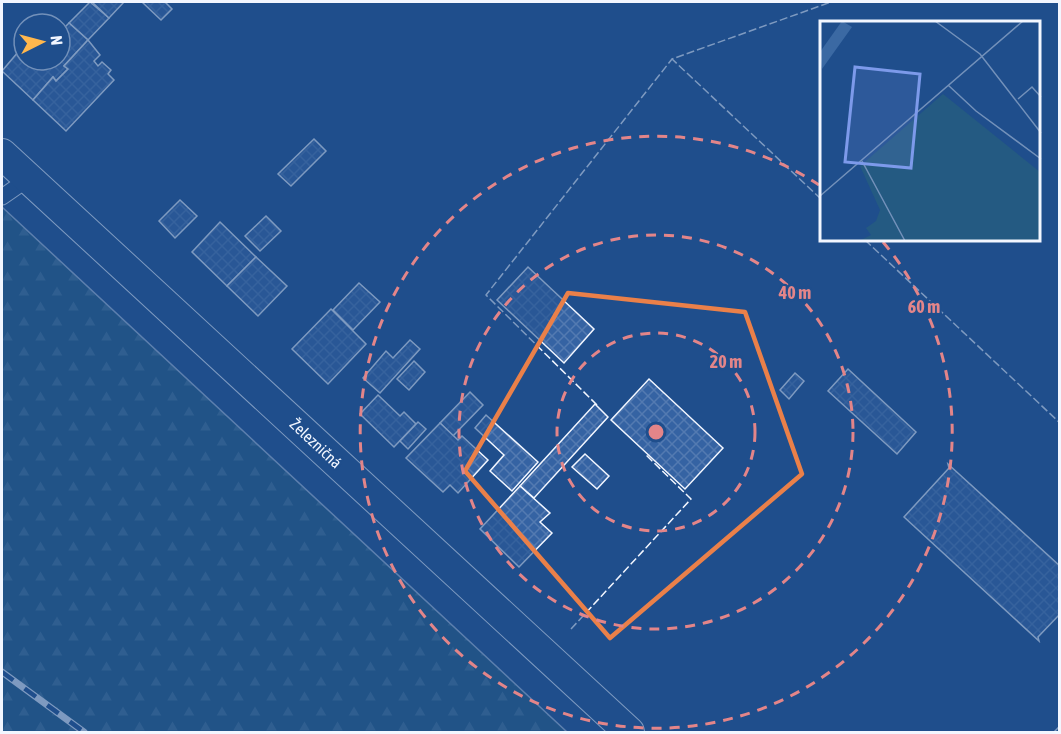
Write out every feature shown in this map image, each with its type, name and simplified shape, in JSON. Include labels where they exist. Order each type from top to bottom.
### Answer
[{"type":"street","name":"Železničná","points":[[2,154],[629,732]]},
{"type":"lane","points":[[2,197],[28,179]]},
{"type":"highlighted area","points":[[568,293],[745,312],[802,474],[610,638],[465,471]]},
{"type":"green space","points":[[2,207],[567,732],[2,732]]},
{"type":"building","points":[[90,2],[109,18],[88,40],[72,26],[72,20]]},
{"type":"building","points":[[92,2],[124,2],[109,18]]},
{"type":"building","points":[[142,2],[165,2],[172,9],[161,20]]},
{"type":"building","points":[[72,26],[88,40],[72,57]]},
{"type":"building","points":[[88,40],[100,55],[94,61],[98,66],[102,62],[111,70],[108,74],[114,80],[66,131],[33,100],[53,77],[56,81],[65,72],[72,72],[72,57]]},
{"type":"building","points":[[12,59],[12,72],[65,72],[56,81],[53,77],[33,100],[2,71]]},
{"type":"building","points":[[314,139],[326,151],[291,186],[278,174]]},
{"type":"building","points":[[180,200],[197,216],[175,238],[159,221]]},
{"type":"building","points":[[266,216],[281,231],[260,251],[245,236]]},
{"type":"building","points":[[220,222],[256,257],[227,286],[192,252]]},
{"type":"building","points":[[256,257],[287,286],[258,316],[227,286]]},
{"type":"building","points":[[528,267],[594,329],[564,363],[497,300]]},
{"type":"building","points":[[359,283],[380,302],[353,330],[333,310]]},
{"type":"building","points":[[331,309],[366,344],[328,384],[292,349]]},
{"type":"building","points":[[410,340],[420,349],[380,393],[363,378],[386,351],[393,358]]},
{"type":"building","points":[[414,361],[425,372],[409,390],[397,379]]},
{"type":"building","points":[[848,369],[916,432],[897,454],[828,391]]},
{"type":"building","points":[[795,373],[804,381],[789,399],[780,390]]},
{"type":"building","points":[[649,379],[723,448],[685,489],[611,420]]},
{"type":"building","points":[[470,392],[483,405],[453,436],[440,423]]},
{"type":"building","points":[[378,395],[400,416],[404,412],[416,424],[394,447],[360,414]]},
{"type":"building","points":[[595,404],[608,417],[534,498],[520,486]]},
{"type":"building","points":[[486,415],[538,462],[512,491],[490,471],[504,455],[475,428]]},
{"type":"building","points":[[418,422],[426,429],[408,449],[400,441]]},
{"type":"building","points":[[440,423],[458,440],[462,436],[488,460],[458,493],[450,485],[443,492],[406,458]]},
{"type":"building","points":[[585,454],[609,476],[597,489],[572,467]]},
{"type":"building","points":[[948,464],[1060,566],[1060,614],[1038,637],[1039,641],[904,517],[949,468]]},
{"type":"building","points":[[520,486],[550,513],[540,522],[552,533],[519,567],[480,529]]},
{"type":"railway","points":[[2,672],[84,732]]},
{"type":"fence","points":[[820,198],[672,59],[831,2]]},
{"type":"fence","points":[[597,405],[486,295],[672,59]]},
{"type":"fence","points":[[867,242],[1060,423]]},
{"type":"fence","points":[[571,629],[691,499],[645,454]]},
{"type":"fence","points":[[1054,732],[1060,726]]}]
